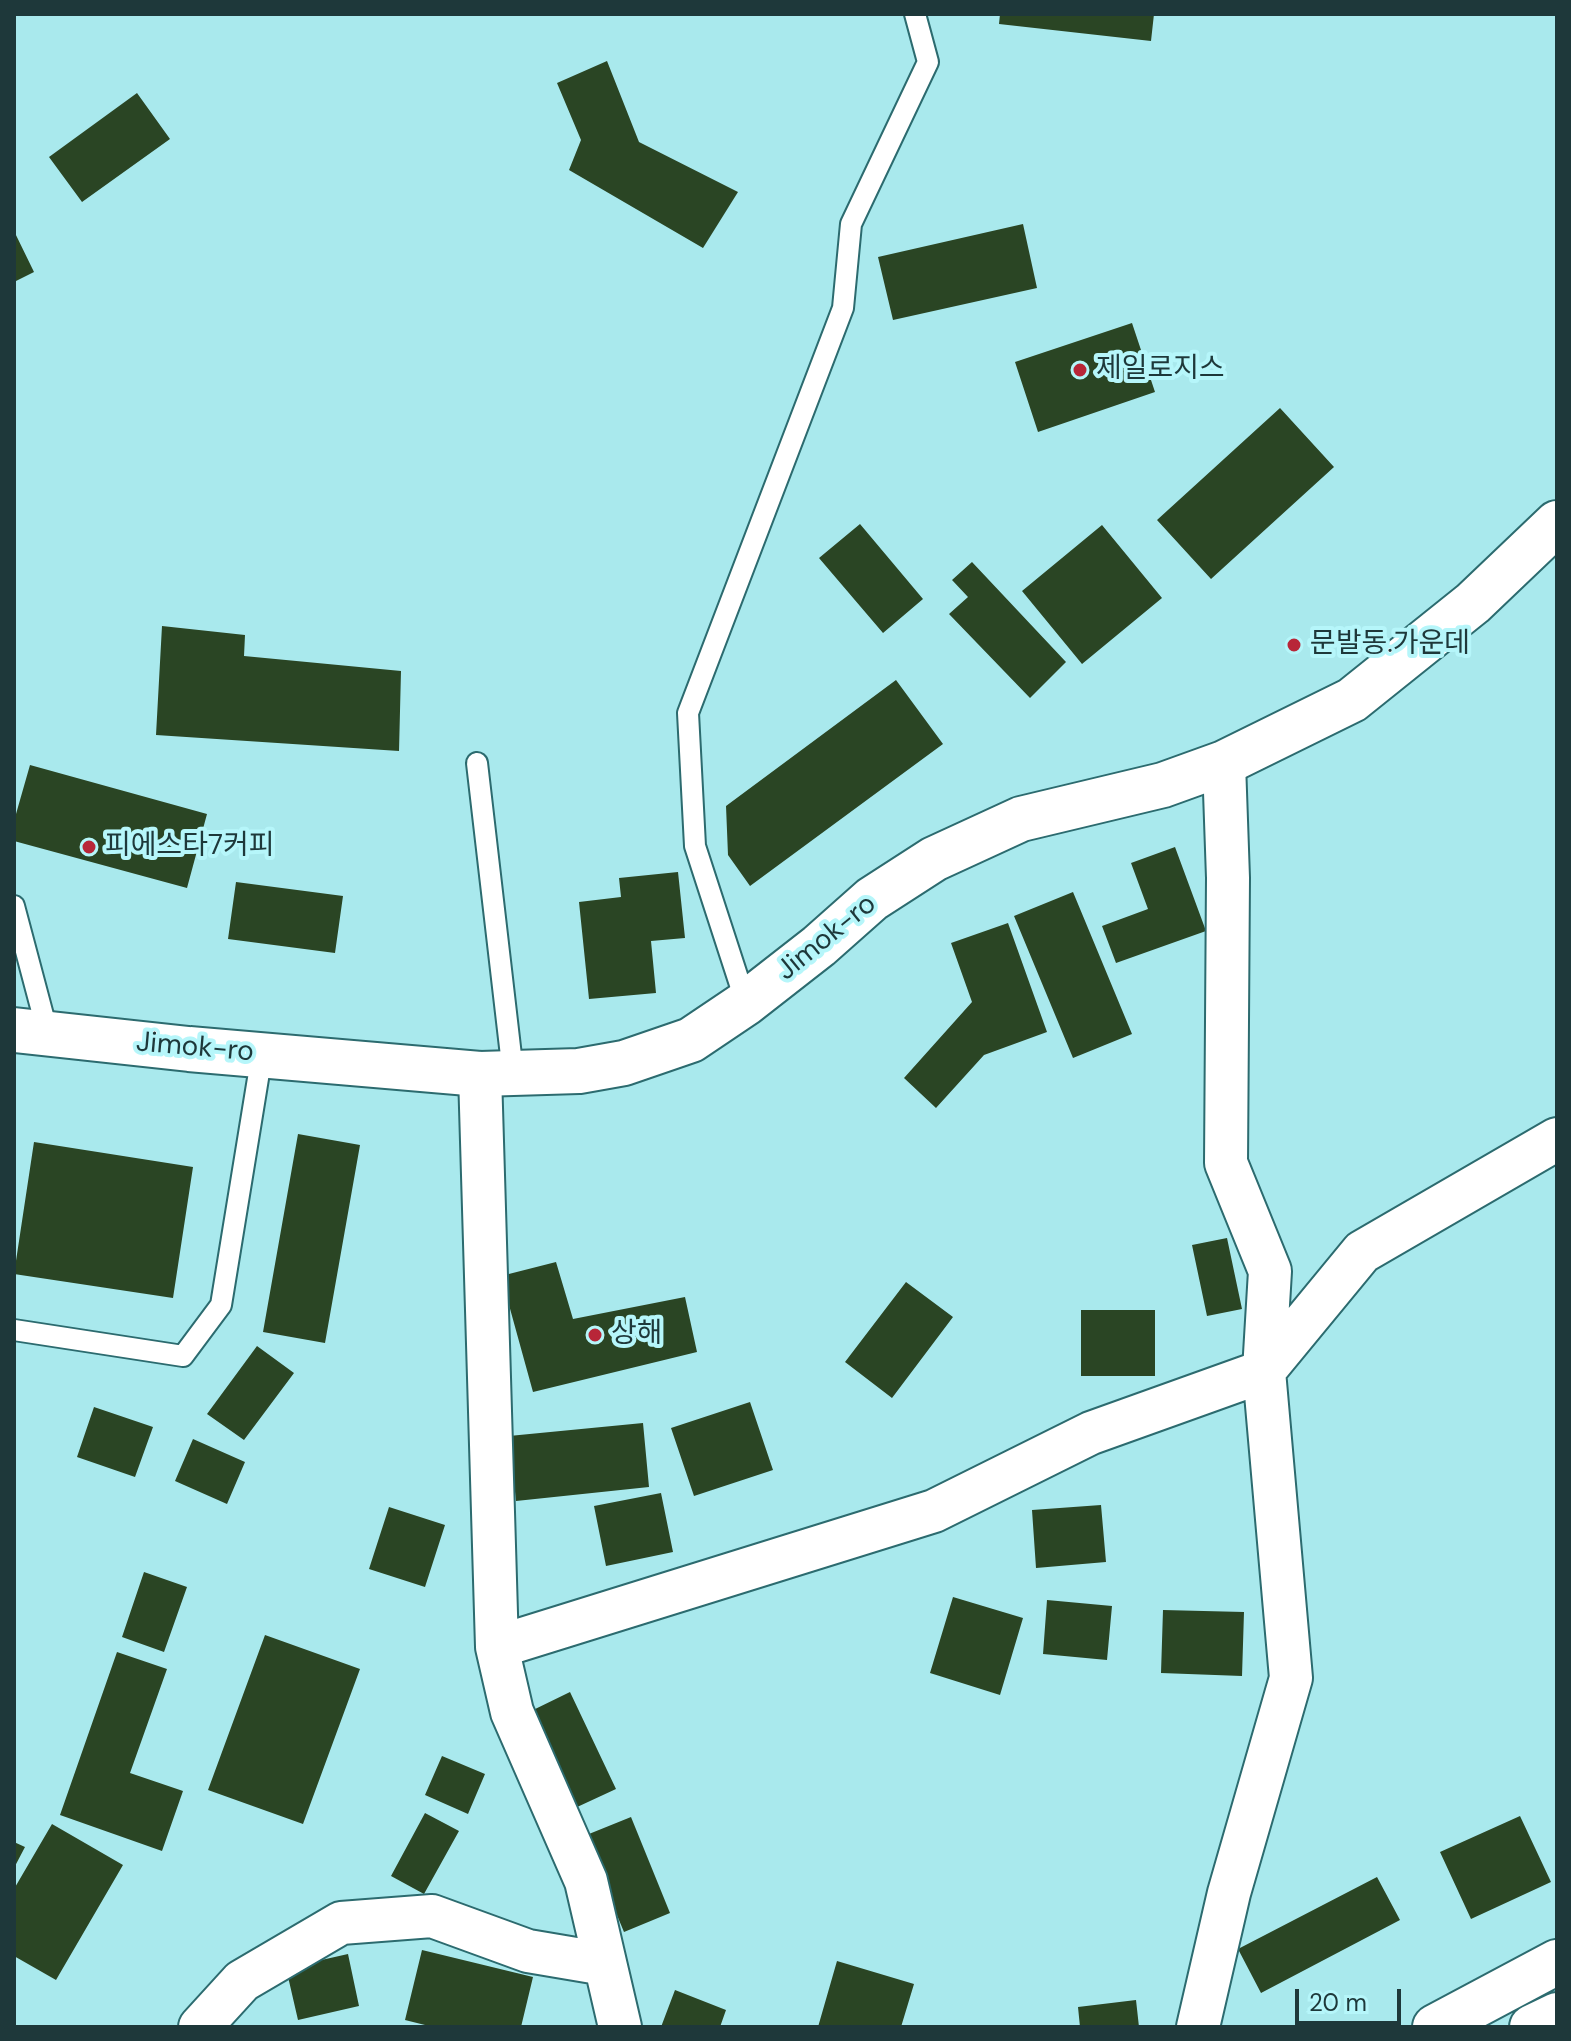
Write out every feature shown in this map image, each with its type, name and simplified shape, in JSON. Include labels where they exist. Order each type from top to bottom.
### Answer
[{"type":"street","name":"Jimok-ro","points":[[31,1032],[189,1049],[497,1073],[579,1071],[624,1063],[691,1040],[746,1003],[819,946],[872,899],[934,859],[1021,819],[1163,785],[1224,763],[1352,700],[1473,603],[1557,523]]},
{"type":"street","points":[[1198,2027],[1229,1893],[1291,1678],[1264,1371],[1270,1271],[1226,1163],[1228,878],[1224,763]]},
{"type":"street","points":[[497,1073],[497,1647],[512,1712],[586,1881],[620,2027]]},
{"type":"street","points":[[497,1647],[934,1511],[1091,1433],[1264,1371],[1362,1252],[1557,1139]]},
{"type":"street","points":[[200,2027],[242,1981],[341,1923],[432,1916],[528,1951],[605,1964]]},
{"type":"street","points":[[1435,2027],[1557,1962]]},
{"type":"street","points":[[1532,2027],[1557,2015]]},
{"type":"lane","points":[[746,1003],[695,846],[688,713],[843,308],[851,224],[928,62],[915,14]]},
{"type":"lane","points":[[477,763],[497,1073]]},
{"type":"lane","points":[[14,906],[31,1032]]},
{"type":"lane","points":[[14,1330],[183,1356],[221,1305],[262,1054]]},
{"type":"building","points":[[1000,14],[1154,14],[1151,41],[999,24]]},
{"type":"building","points":[[607,61],[639,142],[738,192],[703,248],[569,170],[581,140],[557,83]]},
{"type":"building","points":[[137,93],[170,139],[82,202],[49,157]]},
{"type":"building","points":[[1023,224],[1037,288],[893,320],[878,257]]},
{"type":"building","points":[[14,231],[34,272],[14,282]]},
{"type":"building","points":[[1132,323],[1155,392],[1038,432],[1015,362]]},
{"type":"building","points":[[1280,408],[1334,467],[1211,579],[1157,520]]},
{"type":"building","points":[[860,524],[923,599],[883,633],[819,558]]},
{"type":"building","points":[[1102,525],[1162,598],[1082,664],[1022,591]]},
{"type":"building","points":[[972,562],[1066,662],[1030,698],[949,614],[968,597],[952,580]]},
{"type":"building","points":[[162,626],[245,635],[244,656],[401,671],[399,751],[156,735]]},
{"type":"building","points":[[896,680],[943,744],[750,886],[728,855],[726,806]]},
{"type":"building","points":[[30,765],[207,814],[187,888],[14,841],[14,821]]},
{"type":"building","points":[[1175,847],[1206,931],[1116,963],[1102,926],[1148,909],[1131,863]]},
{"type":"building","points":[[678,872],[685,938],[651,941],[656,993],[589,999],[579,902],[621,897],[619,878]]},
{"type":"building","points":[[236,882],[343,896],[335,953],[228,939]]},
{"type":"building","points":[[1073,892],[1132,1034],[1073,1058],[1014,916]]},
{"type":"building","points":[[1008,923],[1047,1032],[984,1055],[936,1108],[904,1078],[972,1002],[951,943]]},
{"type":"building","points":[[298,1134],[360,1145],[325,1343],[263,1332]]},
{"type":"building","points":[[34,1142],[193,1167],[173,1298],[14,1274]]},
{"type":"building","points":[[1227,1238],[1242,1309],[1207,1316],[1192,1245]]},
{"type":"building","points":[[556,1262],[573,1319],[685,1297],[697,1352],[533,1392],[501,1276]]},
{"type":"building","points":[[906,1282],[953,1317],[892,1398],[845,1362]]},
{"type":"building","points":[[1081,1310],[1155,1310],[1155,1376],[1081,1376]]},
{"type":"building","points":[[257,1346],[294,1373],[244,1440],[207,1414]]},
{"type":"building","points":[[750,1402],[773,1470],[694,1496],[671,1428]]},
{"type":"building","points":[[94,1407],[153,1427],[135,1477],[77,1457]]},
{"type":"building","points":[[643,1423],[649,1487],[516,1501],[509,1436]]},
{"type":"building","points":[[193,1439],[245,1462],[227,1504],[175,1481]]},
{"type":"building","points":[[661,1493],[673,1552],[606,1566],[594,1506]]},
{"type":"building","points":[[1101,1505],[1106,1562],[1036,1568],[1032,1510]]},
{"type":"building","points":[[389,1507],[445,1525],[425,1587],[369,1569]]},
{"type":"building","points":[[144,1572],[187,1587],[164,1652],[122,1637]]},
{"type":"building","points":[[953,1597],[1023,1618],[1000,1695],[930,1673]]},
{"type":"building","points":[[1047,1600],[1112,1606],[1107,1660],[1043,1654]]},
{"type":"building","points":[[1163,1610],[1244,1612],[1242,1676],[1161,1673]]},
{"type":"building","points":[[265,1635],[360,1669],[303,1824],[208,1790]]},
{"type":"building","points":[[117,1652],[167,1669],[130,1773],[183,1791],[162,1851],[60,1815]]},
{"type":"building","points":[[570,1692],[616,1789],[575,1808],[529,1712]]},
{"type":"building","points":[[442,1756],[485,1774],[468,1814],[425,1795]]},
{"type":"building","points":[[425,1813],[459,1831],[424,1894],[391,1876]]},
{"type":"building","points":[[1520,1816],[1551,1882],[1471,1919],[1440,1852]]},
{"type":"building","points":[[631,1817],[670,1913],[624,1932],[584,1836]]},
{"type":"building","points":[[52,1824],[123,1865],[56,1980],[14,1956],[14,1889]]},
{"type":"building","points":[[14,1842],[25,1847],[14,1868]]},
{"type":"building","points":[[1377,1877],[1400,1920],[1261,1993],[1238,1949]]},
{"type":"building","points":[[422,1950],[533,1977],[521,2027],[433,2027],[405,2020]]},
{"type":"building","points":[[348,1954],[359,2006],[298,2020],[286,1968]]},
{"type":"building","points":[[837,1961],[914,1984],[901,2027],[818,2027]]},
{"type":"building","points":[[675,1990],[726,2010],[720,2027],[661,2027]]},
{"type":"building","points":[[1136,2000],[1139,2027],[1080,2027],[1078,2007]]},
{"type":"place","name":"제일로지스","points":[[1080,370]]},
{"type":"place","name":"문발동.가운데","points":[[1294,645]]},
{"type":"place","name":"피에스타7커피","points":[[89,847]]},
{"type":"place","name":"상해","points":[[595,1335]]}]
